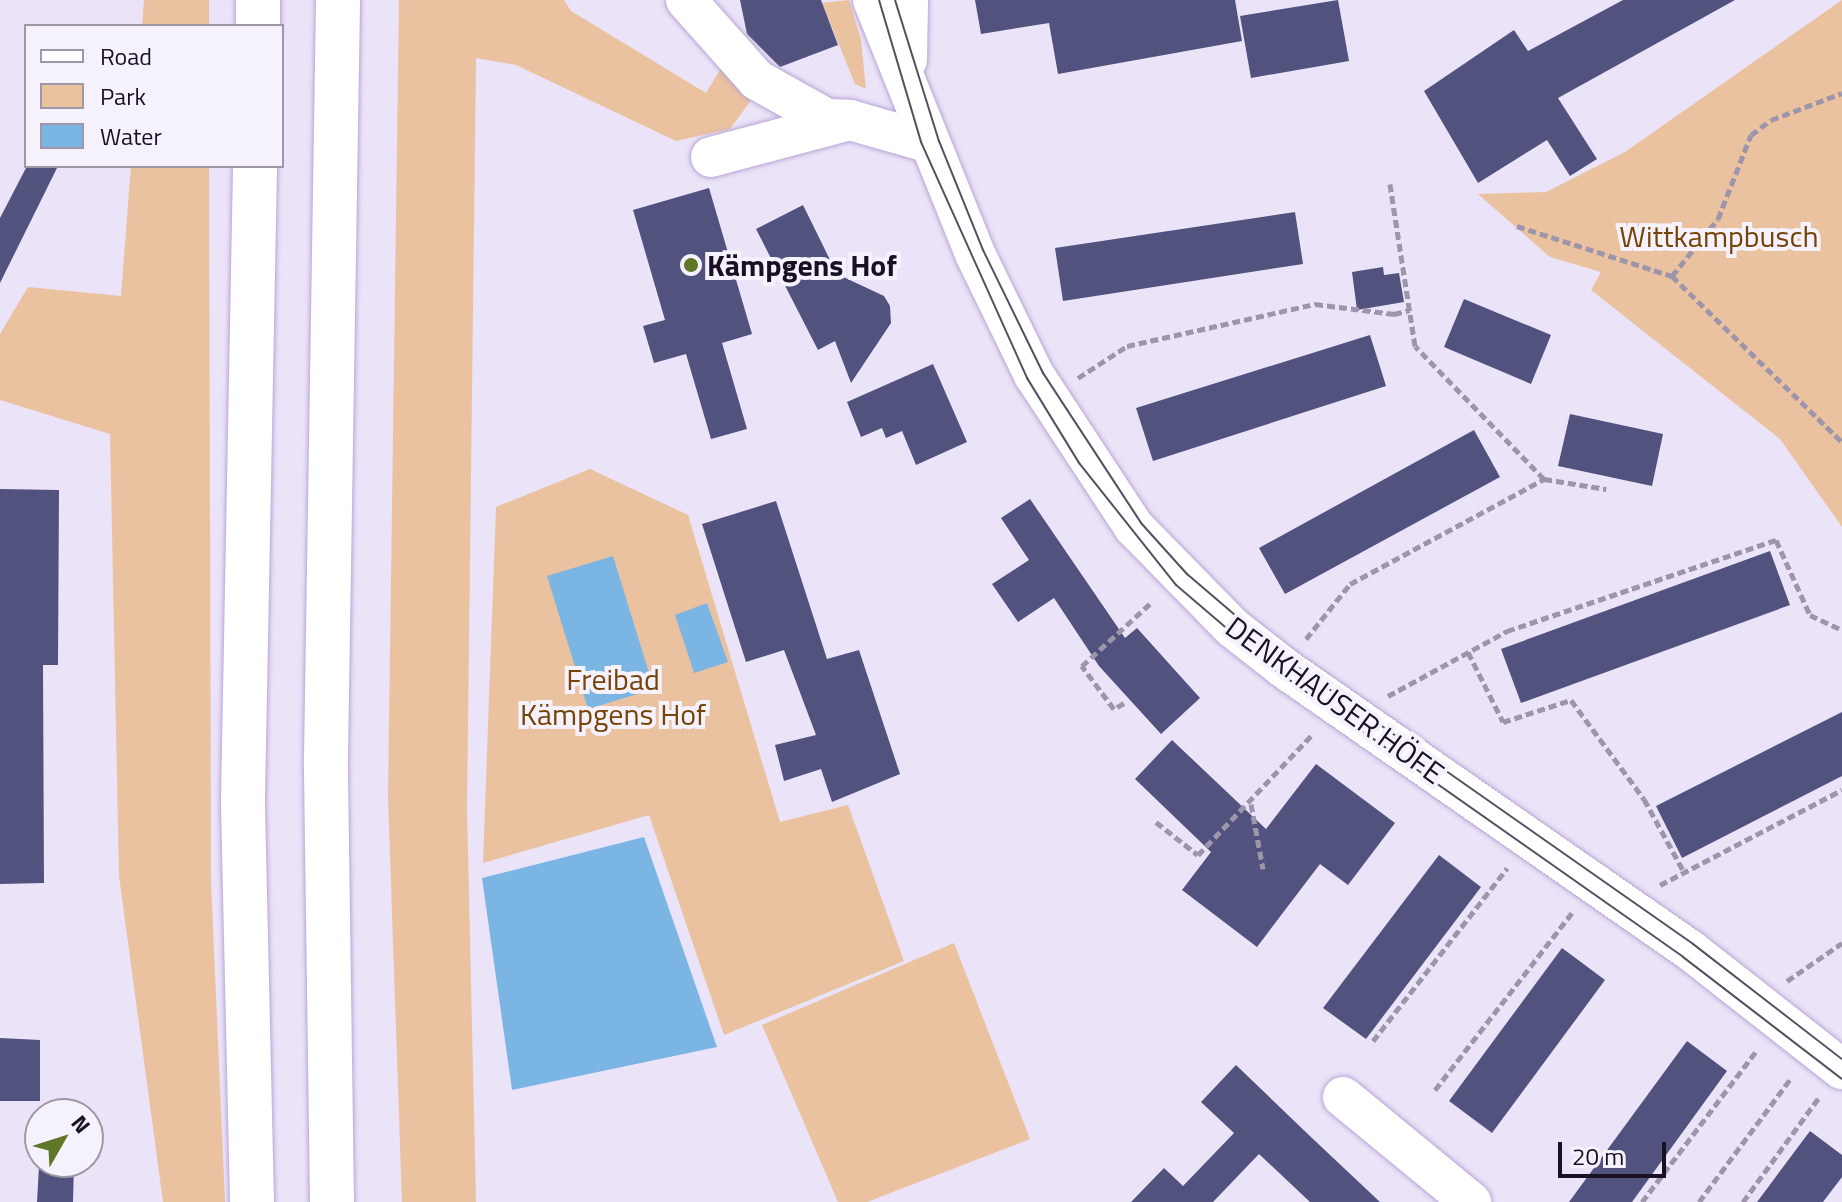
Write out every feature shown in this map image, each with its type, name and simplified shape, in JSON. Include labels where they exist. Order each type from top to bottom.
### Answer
[{"type":"highway","points":[[258,0],[258,24]]},
{"type":"highway","points":[[332,1202],[326,757],[338,0]]},
{"type":"highway","points":[[252,1202],[243,798],[255,168]]},
{"type":"street","points":[[686,0],[757,80],[827,119],[850,120],[930,143]]},
{"type":"street","name":"DENKHAUSER HÖFE","points":[[873,0],[909,76],[930,143],[976,256],[1048,398],[1134,527],[1233,628],[1284,668],[1756,1001],[1831,1082]]},
{"type":"street","name":"DENKHAUSER HÖFE","points":[[908,0],[909,76]]},
{"type":"street","points":[[711,157],[850,120]]},
{"type":"street","points":[[1343,1097],[1471,1202]]},
{"type":"path","points":[[1672,276],[1718,219],[1751,135],[1771,120],[1842,93]]},
{"type":"path","points":[[1390,184],[1415,346],[1544,479],[1606,489]]},
{"type":"path","points":[[1517,226],[1672,276],[1842,442]]},
{"type":"path","points":[[1048,398],[1127,346],[1315,304],[1394,314],[1410,310]]},
{"type":"path","points":[[1284,668],[1350,584],[1544,479]]},
{"type":"path","points":[[1410,684],[1507,631],[1776,540],[1810,615],[1842,630]]},
{"type":"path","points":[[1124,703],[1114,709],[1082,666],[1154,600]]},
{"type":"path","points":[[1468,652],[1503,722],[1571,700],[1644,799],[1684,872]]},
{"type":"path","points":[[1156,822],[1198,855],[1251,803],[1316,731]]},
{"type":"path","points":[[1664,882],[1842,790]]},
{"type":"path","points":[[1251,803],[1263,869]]},
{"type":"path","points":[[1373,1041],[1510,864]]},
{"type":"path","points":[[1435,1090],[1575,909]]},
{"type":"path","points":[[1756,1001],[1842,943]]},
{"type":"path","points":[[1642,1202],[1760,1046]]},
{"type":"path","points":[[1699,1202],[1796,1073]]},
{"type":"path","points":[[1743,1202],[1831,1082]]},
{"type":"green space","points":[[144,0],[209,0],[209,24],[142,24]]},
{"type":"green space","points":[[399,0],[564,0],[571,11],[706,93],[723,65],[760,88],[730,129],[676,141],[516,65],[476,58],[467,807],[476,1202],[402,1202],[388,797]]},
{"type":"green space","points":[[849,0],[861,40],[866,89],[855,84],[822,3]]},
{"type":"green space","name":"Wittkampbusch","points":[[1842,0],[1842,527],[1780,439],[1591,290],[1601,272],[1550,257],[1478,194],[1546,192],[1625,152]]},
{"type":"green space","points":[[131,168],[209,168],[211,881],[225,1202],[163,1202],[119,876],[110,434],[0,400],[0,334],[28,287],[121,296]]},
{"type":"green space","name":"Freibad Kämpgens Hof","points":[[590,469],[688,515],[780,822],[848,805],[904,961],[724,1035],[649,815],[483,863],[496,507]]},
{"type":"green space","points":[[954,943],[1030,1139],[867,1202],[838,1202],[762,1025]]},
{"type":"water","points":[[613,556],[654,689],[588,709],[547,576]]},
{"type":"water","points":[[707,603],[728,662],[694,673],[675,615]]},
{"type":"water","points":[[644,837],[717,1047],[512,1090],[482,878]]},
{"type":"building","points":[[740,0],[821,0],[838,45],[780,67],[747,34]]},
{"type":"building","points":[[975,0],[1235,0],[1242,41],[1058,74],[1049,23],[981,34]]},
{"type":"building","points":[[1338,0],[1349,61],[1251,78],[1240,16]]},
{"type":"building","points":[[1623,0],[1735,0],[1558,98],[1597,159],[1570,176],[1547,140],[1478,183],[1424,91],[1514,30],[1528,51]]},
{"type":"building","points":[[26,168],[57,168],[0,283],[0,218]]},
{"type":"building","name":"Kämpgens Hof","points":[[709,188],[752,334],[722,343],[747,429],[711,439],[686,354],[654,363],[643,326],[665,320],[633,210]]},
{"type":"building","points":[[803,205],[837,274],[884,296],[890,306],[891,323],[851,383],[835,341],[818,350],[756,229]]},
{"type":"building","points":[[1295,212],[1303,264],[1063,301],[1055,248]]},
{"type":"building","points":[[1383,267],[1384,275],[1399,273],[1404,302],[1357,310],[1352,272]]},
{"type":"building","points":[[1464,299],[1551,335],[1531,384],[1444,347]]},
{"type":"building","points":[[1370,335],[1386,386],[1153,461],[1136,408]]},
{"type":"building","points":[[933,364],[967,442],[916,465],[902,431],[886,438],[882,428],[861,437],[847,402]]},
{"type":"building","points":[[1570,414],[1663,434],[1652,486],[1558,466]]},
{"type":"building","points":[[1474,430],[1500,477],[1285,594],[1259,548]]},
{"type":"building","points":[[0,489],[59,490],[58,665],[43,665],[44,883],[0,884]]},
{"type":"building","points":[[1030,499],[1125,638],[1137,628],[1200,698],[1161,734],[1099,666],[1054,598],[1018,622],[992,584],[1029,560],[1001,518]]},
{"type":"building","points":[[776,501],[827,659],[859,650],[900,774],[832,802],[821,769],[784,781],[775,745],[816,735],[784,650],[746,662],[702,524]]},
{"type":"building","points":[[1770,551],[1790,605],[1521,703],[1501,649]]},
{"type":"building","points":[[1842,712],[1842,776],[1682,858],[1656,806]]},
{"type":"building","points":[[1172,740],[1266,829],[1316,764],[1395,823],[1348,885],[1320,864],[1257,947],[1182,890],[1211,852],[1135,779]]},
{"type":"building","points":[[1439,855],[1481,887],[1366,1039],[1323,1008]]},
{"type":"building","points":[[1562,948],[1605,980],[1492,1133],[1449,1101]]},
{"type":"building","points":[[0,1038],[40,1040],[40,1098],[0,1101]]},
{"type":"building","points":[[1687,1041],[1727,1071],[1632,1202],[1569,1202]]},
{"type":"building","points":[[1236,1065],[1380,1202],[1310,1202],[1259,1154],[1213,1202],[1131,1202],[1164,1168],[1183,1186],[1234,1133],[1201,1102]]},
{"type":"building","points":[[1810,1131],[1842,1155],[1842,1177],[1823,1202],[1757,1202]]},
{"type":"building","points":[[38,1178],[74,1178],[73,1202],[37,1202]]},
{"type":"tram line","points":[[879,0],[921,142],[1027,378],[1079,463],[1176,585],[1278,672],[1683,957],[1842,1079]]},
{"type":"tram line","points":[[895,0],[939,141],[983,250],[1043,373],[1141,523],[1187,574],[1289,661],[1693,944],[1842,1059]]},
{"type":"place","name":"Kämpgens Hof","points":[[691,265]]}]
